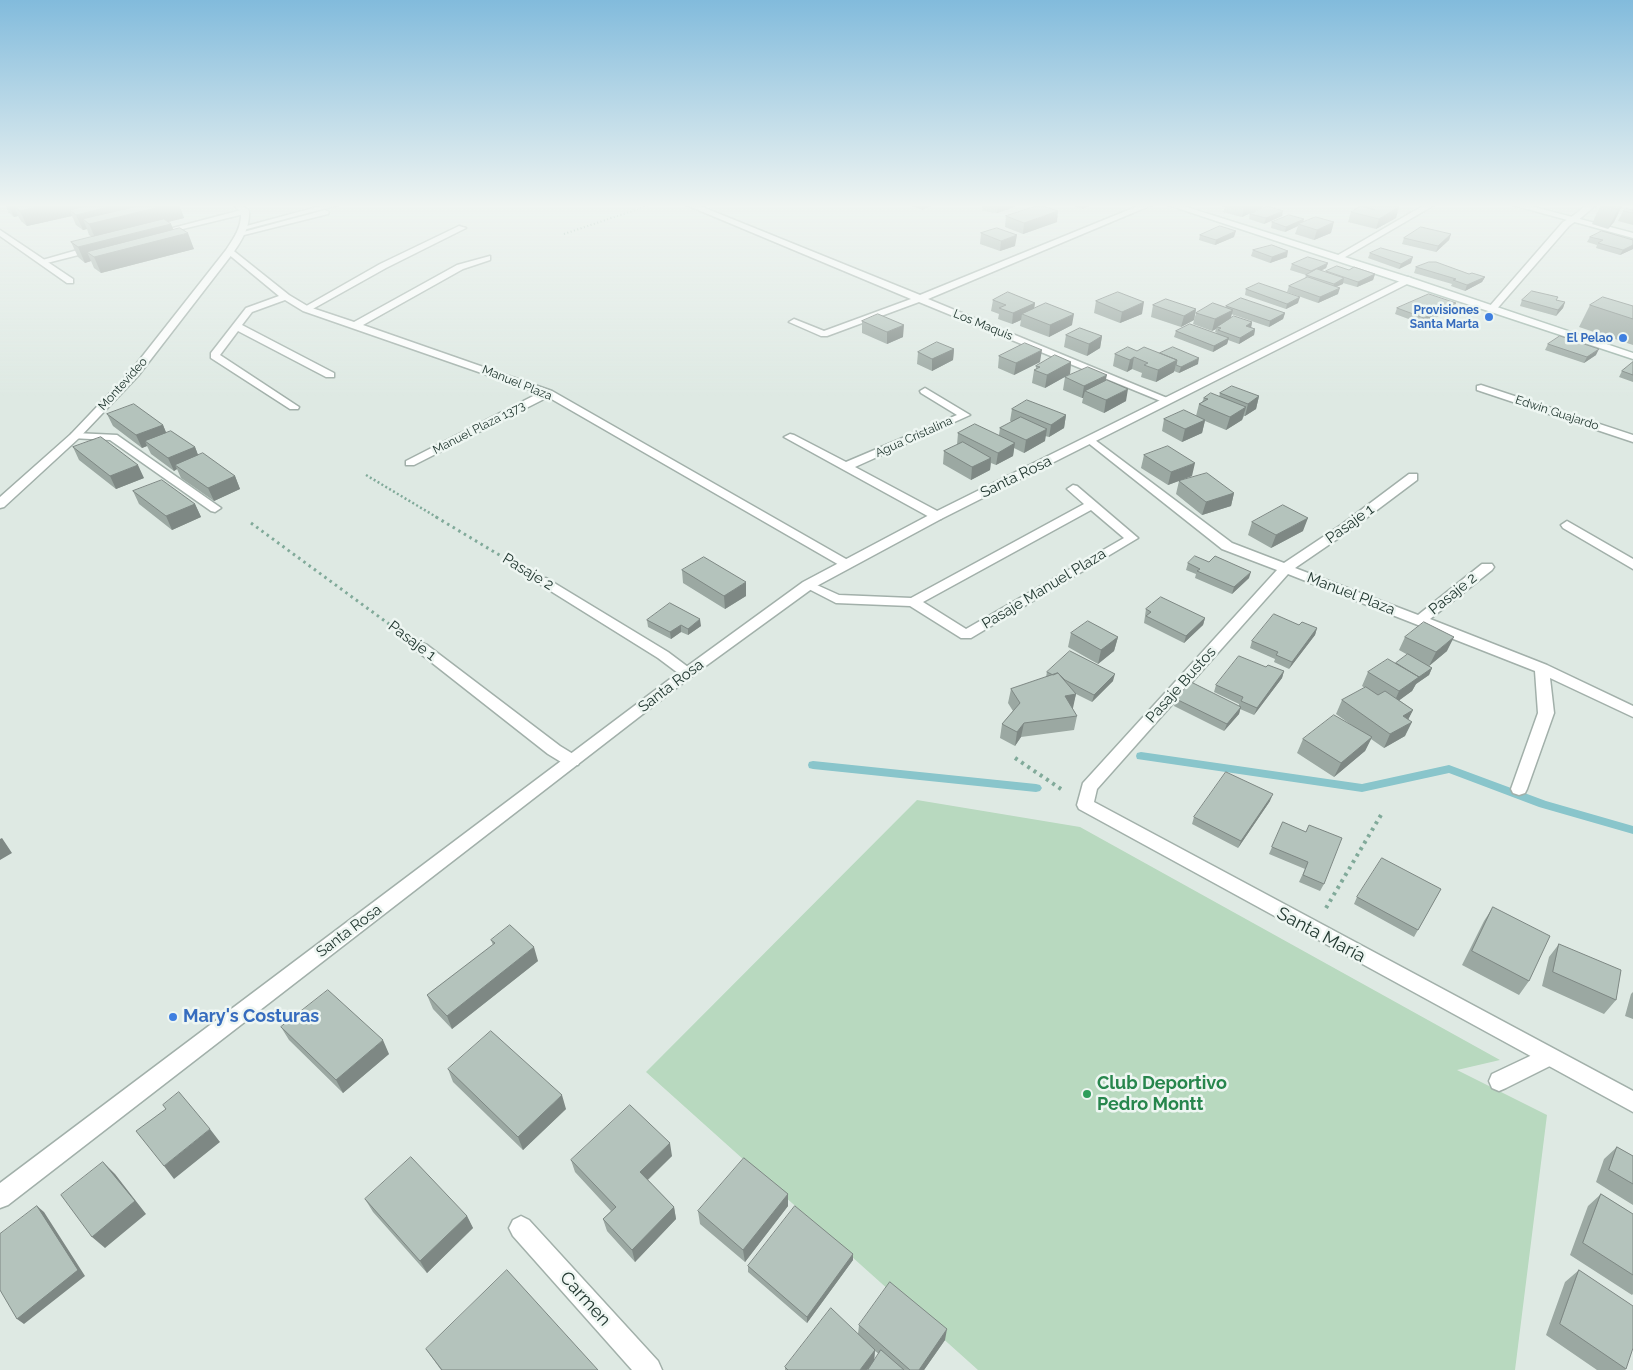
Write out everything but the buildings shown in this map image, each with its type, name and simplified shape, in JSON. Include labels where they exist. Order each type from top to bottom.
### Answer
[{"type":"street","points":[[51,268],[70,281]]},
{"type":"street","name":"Montevideo","points":[[0,504],[75,436],[134,374],[217,268]]},
{"type":"street","name":"Manuel Plaza","points":[[251,268],[286,297],[306,309],[516,380],[548,394],[846,563]]},
{"type":"street","points":[[306,309],[378,268]]},
{"type":"street","points":[[354,326],[458,268]]},
{"type":"street","name":"Los Maquis","points":[[843,268],[1167,400]]},
{"type":"street","points":[[794,322],[824,334],[919,299],[995,268]]},
{"type":"street","points":[[1369,268],[1633,356]]},
{"type":"street","points":[[1492,309],[1528,268]]},
{"type":"street","name":"Santa Rosa","points":[[0,1196],[687,673],[808,585],[937,516],[1408,280]]},
{"type":"street","points":[[286,297],[252,308],[217,352],[216,358],[294,407]]},
{"type":"street","points":[[236,326],[330,375]]},
{"type":"street","name":"Edwin Guajardo","points":[[1481,388],[1633,439]]},
{"type":"street","name":"Agua Cristalina","points":[[847,466],[965,415],[925,391]]},
{"type":"street","name":"Manuel Plaza 1373","points":[[410,463],[548,394]]},
{"type":"street","points":[[75,436],[113,437],[214,508]]},
{"type":"street","name":"Agua Cristalina","points":[[790,437],[937,516]]},
{"type":"street","name":"Manuel Plaza","points":[[1091,440],[1227,546],[1542,668],[1633,712]]},
{"type":"street","name":"Pasaje 1","points":[[1286,568],[1345,528],[1413,477]]},
{"type":"street","name":"Pasaje Manuel Plaza","points":[[808,585],[836,598],[913,602],[966,635],[1132,538],[1073,489]]},
{"type":"street","points":[[913,602],[1092,505]]},
{"type":"street","points":[[1567,524],[1633,565]]},
{"type":"street","name":"Pasaje 2","points":[[1420,620],[1487,567]]},
{"type":"street","name":"Pasaje Bustos","points":[[1085,806],[1089,787],[1286,568]]},
{"type":"street","name":"Pasaje 2","points":[[546,582],[663,654],[687,673]]},
{"type":"street","name":"Pasaje 1","points":[[422,648],[554,750],[572,761]]},
{"type":"street","points":[[1519,789],[1546,712],[1542,668]]},
{"type":"street","name":"Santa María","points":[[1085,806],[1633,1102]]},
{"type":"street","points":[[1499,1081],[1547,1057]]},
{"type":"street","name":"Carmen","points":[[521,1228],[649,1370]]},
{"type":"path","name":"Pasaje 2","points":[[366,475],[546,582]]},
{"type":"path","name":"Pasaje 1","points":[[251,523],[422,648]]},
{"type":"path","points":[[1015,758],[1085,806]]},
{"type":"path","points":[[1313,930],[1381,815]]},
{"type":"green space","name":"Club Deportivo Pedro Montt","points":[[917,800],[1080,827],[1500,1060],[1457,1070],[1547,1115],[1515,1370],[978,1370],[646,1072]]},
{"type":"waterway","points":[[1141,756],[1362,788],[1449,769],[1543,804],[1633,830]]},
{"type":"waterway","points":[[813,765],[1036,788]]},
{"type":"place","name":"Provisiones Santa Marta","points":[[1489,317]]},
{"type":"place","name":"El Pelao","points":[[1623,338]]},
{"type":"place","name":"Mary's Costuras","points":[[173,1017]]},
{"type":"place","name":"Club Deportivo Pedro Montt","points":[[1087,1094]]}]
